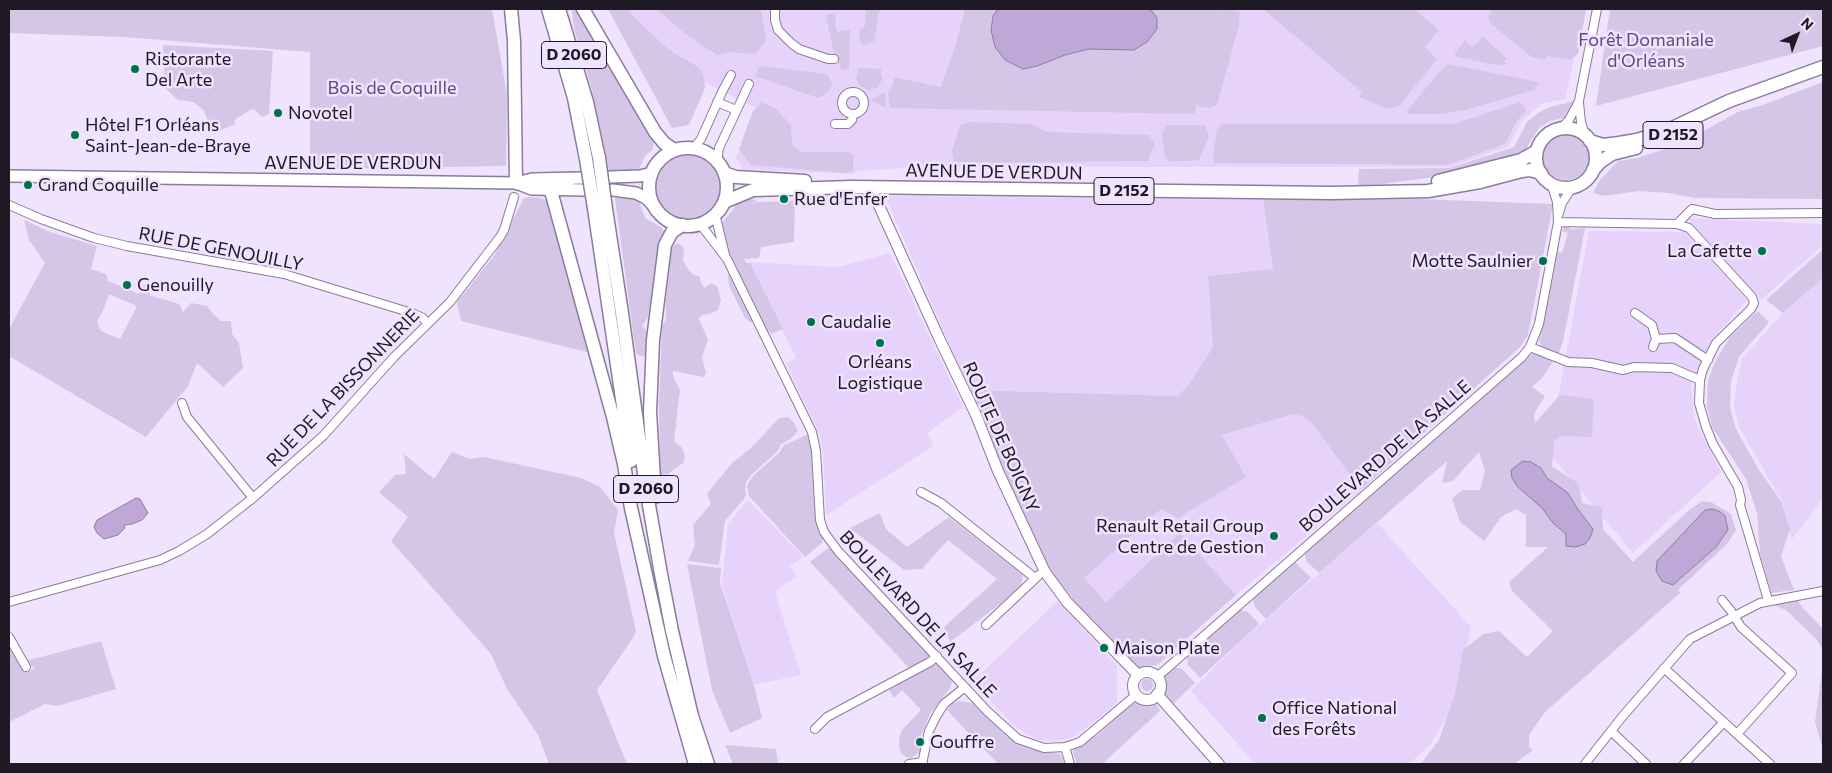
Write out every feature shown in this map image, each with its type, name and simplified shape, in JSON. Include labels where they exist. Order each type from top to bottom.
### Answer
[{"type":"main road","points":[[511,9],[514,41],[516,183]]},
{"type":"main road","name":"D 2060","points":[[548,9],[592,158]]},
{"type":"main road","name":"D 2060","points":[[559,9],[587,102],[592,158],[600,208],[640,528],[654,606],[664,656],[695,764]]},
{"type":"main road","points":[[583,9],[655,132],[664,143],[674,150]]},
{"type":"main road","name":"D 2152","points":[[1588,138],[1602,145],[1637,140],[1666,131],[1729,100],[1823,67]]},
{"type":"main road","name":"D 2152","points":[[1594,170],[1600,162],[1612,154],[1672,136],[1750,94]]},
{"type":"main road","points":[[1560,129],[1574,129],[1588,138],[1594,148],[1596,160],[1594,170],[1589,177],[1580,184],[1568,188],[1556,186],[1544,178],[1536,159],[1539,144],[1545,136],[1552,131],[1560,129]]},
{"type":"main road","points":[[613,190],[636,193],[646,198],[663,216],[672,222],[682,225],[700,224],[716,214],[724,202],[726,189],[721,167],[706,153],[693,149],[674,150],[661,159],[652,173],[649,186],[651,198],[656,208]]},
{"type":"main road","name":"AVENUE DE VERDUN","points":[[1376,192],[1454,178],[1494,168],[1521,160],[1537,151]]},
{"type":"main road","name":"AVENUE DE VERDUN","points":[[721,167],[736,177],[823,182],[852,187]]},
{"type":"main road","name":"AVENUE DE VERDUN","points":[[724,202],[753,190],[852,187],[1332,193],[1428,191],[1480,182],[1522,171],[1530,170],[1541,173]]},
{"type":"main road","points":[[610,177],[640,176],[652,173]]},
{"type":"main road","name":"AVENUE DE VERDUN","points":[[9,176],[516,183],[532,179],[576,179]]},
{"type":"main road","points":[[576,179],[555,186],[551,191],[622,455],[631,508],[654,606]]},
{"type":"main road","name":"AVENUE DE VERDUN","points":[[516,183],[532,189],[551,191],[585,190]]},
{"type":"main road","name":"D 2060","points":[[600,208],[622,312],[646,488],[672,631],[690,706],[708,764]]},
{"type":"main road","points":[[661,574],[650,412],[653,340],[665,245],[672,232],[682,225]]},
{"type":"street","points":[[775,9],[774,20],[778,30],[791,43],[828,59],[834,59]]},
{"type":"street","points":[[1588,138],[1581,122],[1579,101],[1597,9]]},
{"type":"street","points":[[693,149],[701,139],[731,75]]},
{"type":"street","points":[[721,167],[719,148],[749,84]]},
{"type":"street","points":[[1560,129],[1568,120],[1579,101]]},
{"type":"street","points":[[717,102],[736,110]]},
{"type":"street","points":[[835,124],[848,124],[852,120],[853,115]]},
{"type":"street","name":"BOULEVARD DE LA SALLE","points":[[1551,183],[1557,202],[1558,219]]},
{"type":"street","name":"BOULEVARD DE LA SALLE","points":[[1157,677],[1522,357],[1530,347],[1539,324],[1558,219],[1562,203],[1573,186]]},
{"type":"street","name":"ROUTE DE BOIGNY","points":[[872,188],[936,332],[976,415],[998,471],[1045,572],[1067,602],[1138,675]]},
{"type":"street","name":"RUE DE LA BISSONNERIE","points":[[9,602],[160,560],[208,534],[323,436],[428,323],[450,302],[492,249],[504,230],[514,197]]},
{"type":"street","name":"RUE DE GENOUILLY","points":[[9,205],[94,238],[127,246],[284,274],[412,313],[423,318],[428,323]]},
{"type":"street","points":[[1677,224],[1692,210],[1715,214],[1823,213]]},
{"type":"street","name":"BOULEVARD DE LA SALLE","points":[[716,214],[727,259]]},
{"type":"street","points":[[1558,219],[1677,224],[1689,228],[1747,291],[1754,303],[1752,309],[1716,343],[1703,369],[1700,380],[1700,403],[1706,427],[1713,444],[1738,487],[1741,500],[1740,505],[1768,600]]},
{"type":"street","name":"BOULEVARD DE LA SALLE","points":[[700,224],[727,259],[812,432],[816,450],[820,520],[824,532],[838,551],[992,716],[1018,739],[1044,748],[1065,747],[1080,742],[1136,695]]},
{"type":"street","points":[[1635,313],[1652,326],[1655,343],[1675,338],[1708,360]]},
{"type":"street","points":[[1530,347],[1568,362],[1592,363],[1623,370],[1634,367],[1672,368],[1700,380]]},
{"type":"street","points":[[182,403],[187,417],[252,498]]},
{"type":"street","points":[[921,492],[941,504],[1035,578]]},
{"type":"street","points":[[986,625],[1035,578],[1045,572]]},
{"type":"street","points":[[1585,764],[1690,639],[1768,600],[1823,591]]},
{"type":"street","points":[[1722,600],[1742,627],[1792,672],[1737,734]]},
{"type":"street","points":[[9,637],[26,667]]},
{"type":"street","points":[[815,729],[827,717],[930,662],[937,656]]},
{"type":"street","points":[[1664,668],[1770,764]]},
{"type":"street","points":[[1146,672],[1157,677],[1160,687],[1157,694],[1148,699],[1136,695],[1133,682],[1138,675],[1146,672]]},
{"type":"street","points":[[909,764],[922,763],[929,731],[937,715],[944,704],[965,687]]},
{"type":"street","points":[[1157,694],[1219,764]]},
{"type":"street","points":[[1684,764],[1724,722]]},
{"type":"street","points":[[1611,731],[1646,764]]},
{"type":"street","points":[[1065,747],[1070,764]]},
{"type":"shaded area","points":[[609,9],[1585,9],[1565,99],[1543,103],[1521,122],[1509,146],[1450,167],[920,167],[858,171],[854,174],[743,169],[736,158],[758,109],[706,83],[687,123]]},
{"type":"shaded area","points":[[998,9],[1147,9],[1151,10],[1157,18],[1157,29],[1147,42],[1134,50],[1089,49],[1023,69],[1005,60],[995,47],[991,30],[993,16]]},
{"type":"shaded area","points":[[885,196],[1263,200],[1273,269],[1208,276],[1213,347],[1189,384],[1178,396],[969,390]]},
{"type":"shaded area","points":[[1687,218],[1823,224],[1823,245],[1761,300]]},
{"type":"shaded area","points":[[1589,231],[1685,232],[1747,300],[1713,338],[1691,384],[1694,418],[1721,472],[1633,553],[1548,452]]},
{"type":"shaded area","points":[[890,253],[963,407],[927,433],[933,446],[828,514],[826,512],[823,453],[820,435],[786,363],[796,358],[749,262],[838,267]]},
{"type":"shaded area","points":[[1823,278],[1823,498],[1792,539],[1782,501],[1739,427],[1734,407],[1736,387],[1742,358],[1783,313]]},
{"type":"shaded area","points":[[1293,413],[1311,422],[1361,490],[1236,595],[1180,534],[1106,602],[1083,578],[1161,508],[1246,477],[1222,435]]},
{"type":"shaded area","points":[[1523,461],[1531,462],[1541,468],[1547,478],[1568,493],[1593,529],[1590,538],[1585,544],[1575,547],[1566,546],[1566,534],[1553,523],[1542,508],[1517,486],[1512,478],[1511,470]]},
{"type":"shaded area","points":[[136,498],[140,499],[148,513],[142,520],[125,525],[118,535],[104,539],[97,533],[94,527],[97,520]]},
{"type":"shaded area","points":[[748,500],[803,557],[789,567],[797,576],[775,592],[801,675],[754,685],[722,586],[728,523]]},
{"type":"shaded area","points":[[1705,510],[1719,511],[1725,516],[1728,530],[1716,547],[1673,585],[1662,581],[1656,571],[1657,561]]},
{"type":"shaded area","points":[[1377,523],[1471,627],[1453,706],[1429,746],[1409,764],[1255,764],[1191,691],[1241,641]]},
{"type":"shaded area","points":[[1058,601],[1117,666],[1117,702],[1075,736],[1052,741],[1040,740],[1015,726],[972,682]]},
{"type":"green space","name":"Bois de Coquille","points":[[9,9],[492,9],[507,94],[506,166],[310,169],[310,52],[124,37],[9,33]]},
{"type":"green space","points":[[572,9],[578,9],[633,108],[654,141],[653,149],[645,156],[639,169],[609,170],[591,86],[574,29]]},
{"type":"green space","points":[[608,9],[627,9],[668,49],[698,67],[703,75],[705,88],[689,125],[672,128]]},
{"type":"green space","points":[[657,9],[761,9],[766,41],[755,54],[729,52],[717,55],[684,33]]},
{"type":"green space","points":[[866,9],[882,9],[879,13],[874,41],[864,45],[859,40],[860,29],[865,26]]},
{"type":"green space","points":[[965,9],[1223,9],[1221,10],[1194,114],[890,108],[888,92],[892,86],[894,78],[892,77],[941,87],[956,44]]},
{"type":"green space","points":[[1225,9],[1240,12],[1239,25],[1217,105],[1211,108],[1200,107],[1197,103],[1221,11]]},
{"type":"green space","points":[[1263,9],[1414,9],[1439,30],[1425,47],[1437,59],[1399,106],[1388,109],[1359,97],[1362,92]]},
{"type":"green space","points":[[1492,9],[1586,9],[1578,54],[1570,60],[1546,56],[1545,60],[1532,57],[1490,23],[1488,17]]},
{"type":"green space","name":"Forêt Domaniale d'Orléans","points":[[1610,9],[1823,9],[1823,46],[1596,106]]},
{"type":"green space","points":[[836,13],[835,27],[837,32],[850,30],[849,69],[842,71],[834,54],[826,15]]},
{"type":"green space","points":[[1483,37],[1503,55],[1506,59],[1504,62],[1507,64],[1497,65],[1455,55],[1465,40],[1470,46],[1474,46]]},
{"type":"green space","points":[[163,45],[273,51],[269,114],[262,117],[254,109],[250,110],[237,118],[234,121],[235,124],[213,134],[204,111],[199,106],[193,102],[178,100],[165,88]]},
{"type":"green space","points":[[1448,64],[1539,82],[1534,90],[1465,110],[1439,114],[1409,114],[1406,112]]},
{"type":"green space","points":[[760,66],[827,74],[833,85],[827,93],[818,98],[755,76]]},
{"type":"green space","points":[[859,68],[881,69],[883,78],[877,88],[868,90],[860,86],[856,79]]},
{"type":"green space","points":[[1823,82],[1823,199],[1694,198],[1669,193],[1639,191],[1604,196],[1593,193],[1600,180],[1618,161],[1637,158],[1678,145],[1738,112],[1763,105]]},
{"type":"green space","points":[[885,92],[886,108],[870,100],[881,95]]},
{"type":"green space","points":[[1574,101],[1568,117],[1550,121],[1539,128],[1528,145],[1527,153],[1451,175],[1358,187],[1359,169],[1450,168],[1514,147],[1527,122],[1538,113],[1550,107]]},
{"type":"green space","points":[[762,102],[776,109],[791,125],[792,145],[801,152],[848,152],[853,155],[853,171],[844,173],[751,165],[739,149],[753,111]]},
{"type":"green space","points":[[1520,102],[1527,110],[1517,121],[1505,144],[1447,165],[1214,163],[1213,156],[1217,129],[1222,124],[1454,124]]},
{"type":"green space","points":[[1561,120],[1565,121],[1544,134],[1530,151],[1536,136],[1543,128]]},
{"type":"green space","points":[[971,122],[1031,124],[1047,132],[1149,135],[1155,143],[1148,161],[972,163],[954,161],[952,151],[960,125]]},
{"type":"green space","points":[[1166,125],[1205,125],[1209,136],[1199,160],[1169,162],[1165,157],[1162,134]]},
{"type":"green space","points":[[1562,134],[1570,134],[1579,138],[1585,144],[1589,157],[1585,170],[1579,176],[1570,180],[1562,180],[1553,176],[1547,170],[1543,161],[1543,153],[1547,144],[1553,138]]},
{"type":"green space","points":[[695,152],[707,158],[716,167],[722,179],[720,199],[712,210],[695,220],[681,220],[664,210],[656,199],[654,179],[664,162],[675,154]]},
{"type":"green space","points":[[1603,167],[1593,182],[1581,192],[1572,194],[1574,190],[1591,179]]},
{"type":"green space","points":[[530,197],[545,200],[549,207],[591,353],[461,321],[457,302],[494,256],[524,198]]},
{"type":"green space","points":[[632,197],[639,201],[645,218],[661,227],[664,231],[648,317],[642,326],[648,332],[645,357],[636,354],[615,198]]},
{"type":"green space","points":[[744,198],[757,200],[746,205],[758,202],[795,201],[794,242],[761,247],[759,258],[744,259],[746,263],[750,263],[783,329],[772,334],[766,330],[729,254],[720,225],[733,210],[737,201]]},
{"type":"green space","points":[[1417,199],[1553,204],[1528,335],[1521,346],[1361,490],[1311,422],[1302,416],[1293,414],[1222,435],[1246,477],[1178,518],[1161,509],[1084,578],[1106,602],[1180,533],[1236,595],[1157,665],[1137,668],[1048,570],[969,390],[1178,396],[1189,384],[1213,347],[1208,276],[1273,269],[1263,200]]},
{"type":"green space","points":[[24,220],[50,232],[97,246],[91,269],[106,274],[108,281],[139,294],[142,287],[148,283],[153,285],[149,295],[179,304],[183,312],[191,303],[207,306],[221,321],[231,321],[232,334],[239,343],[243,368],[223,387],[197,363],[188,386],[146,437],[9,356],[9,329],[45,263],[29,240]],"holes":[[[109,294],[137,306],[120,339],[101,331],[97,322]]]},
{"type":"green space","points":[[1565,226],[1569,226],[1570,229],[1585,228],[1563,342],[1558,355],[1542,347],[1539,341],[1556,250],[1562,253],[1568,233],[1562,231]]},
{"type":"green space","points":[[678,243],[684,248],[683,261],[688,269],[692,274],[700,277],[701,283],[705,288],[711,283],[717,286],[721,300],[718,310],[702,315],[699,319],[708,340],[702,357],[706,373],[704,377],[673,371],[673,376],[680,390],[674,441],[682,448],[685,456],[683,463],[668,474],[660,475],[659,403],[662,326],[666,320],[666,300],[672,247]]},
{"type":"green space","points":[[1823,249],[1823,278],[1783,313],[1766,300]]},
{"type":"green space","points":[[730,273],[753,320],[751,323],[745,318],[729,286],[728,275]]},
{"type":"green space","points":[[1758,311],[1769,322],[1739,357],[1731,381],[1730,407],[1736,429],[1759,470],[1781,501],[1790,529],[1781,556],[1794,590],[1771,593],[1760,553],[1757,513],[1746,479],[1712,427],[1707,406],[1708,381],[1715,362],[1730,337]]},
{"type":"green space","points":[[1532,354],[1553,362],[1542,378],[1532,387],[1545,396],[1534,414],[1535,423],[1560,395],[1594,399],[1592,437],[1560,436],[1554,441],[1552,466],[1579,484],[1582,503],[1602,507],[1603,529],[1633,562],[1688,511],[1702,501],[1711,502],[1731,514],[1736,530],[1727,544],[1678,590],[1680,593],[1545,712],[1529,735],[1529,747],[1533,750],[1514,764],[1421,764],[1439,740],[1455,694],[1463,650],[1483,634],[1499,631],[1527,657],[1553,631],[1512,591],[1509,582],[1548,547],[1526,547],[1526,515],[1516,509],[1501,517],[1484,541],[1460,522],[1452,498],[1463,490],[1480,490],[1485,471],[1479,452],[1453,481],[1442,483],[1447,461],[1319,573],[1306,561],[1305,551],[1504,376]]},
{"type":"green space","points":[[788,417],[798,431],[791,439],[781,444],[777,452],[752,474],[746,482],[744,499],[725,521],[719,564],[688,561],[695,545],[693,525],[711,504],[707,494],[731,464],[752,447],[779,418]]},
{"type":"green space","points":[[809,434],[812,448],[816,517],[823,539],[822,543],[805,557],[749,496],[747,485],[754,475],[779,453],[784,445]]},
{"type":"green space","points":[[452,452],[470,459],[484,457],[581,478],[600,487],[618,510],[614,533],[636,631],[597,690],[627,764],[549,764],[538,735],[507,689],[491,654],[391,541],[408,517],[379,492],[395,475],[406,474],[404,454],[434,479]]},
{"type":"green space","points":[[880,513],[886,529],[907,547],[949,517],[1023,575],[1020,589],[950,642],[944,627],[997,579],[948,540],[922,569],[904,570],[850,528]]},
{"type":"green space","points":[[828,548],[928,652],[929,656],[926,660],[909,668],[810,562]]},
{"type":"green space","points":[[1295,562],[1311,578],[1266,619],[1255,607],[1253,599]]},
{"type":"green space","points":[[687,564],[721,568],[720,583],[754,685],[762,718],[730,733],[712,690]]},
{"type":"green space","points":[[1797,599],[1823,629],[1823,650],[1817,640],[1786,610],[1773,605]]},
{"type":"green space","points":[[1236,611],[1248,612],[1259,624],[1200,678],[1188,665],[1188,654]]},
{"type":"green space","points":[[9,640],[27,672],[35,668],[26,661],[101,641],[116,689],[57,706],[45,704],[9,722]]},
{"type":"green space","points":[[936,663],[939,664],[952,681],[950,688],[930,714],[918,744],[922,745],[920,752],[911,758],[906,757],[901,753],[899,739],[902,730],[921,710],[902,690],[894,698],[889,690]]},
{"type":"green space","points":[[1823,664],[1823,750],[1815,722]]},
{"type":"green space","points":[[1174,667],[1182,669],[1195,683],[1171,706],[1162,693],[1164,677]]},
{"type":"green space","points":[[1145,679],[1149,679],[1153,685],[1149,691],[1145,691],[1141,687],[1141,683]]},
{"type":"green space","points":[[1139,700],[1156,703],[1160,711],[1102,764],[1077,764],[1073,752],[1075,748],[1097,735],[1128,707]]},
{"type":"green space","points":[[959,701],[972,703],[997,727],[1025,746],[1060,754],[1065,764],[998,764],[947,710],[953,703]]},
{"type":"green space","points":[[725,745],[776,749],[778,764],[733,764]]},
{"type":"place","name":"Ristorante Del Arte","points":[[135,69]]},
{"type":"place","name":"Novotel","points":[[278,113]]},
{"type":"place","name":"Hôtel F1 Orléans Saint-Jean-de-Braye","points":[[75,135]]},
{"type":"place","name":"Grand Coquille","points":[[28,185]]},
{"type":"place","name":"Rue d'Enfer","points":[[784,199]]},
{"type":"place","name":"La Cafette","points":[[1762,251]]},
{"type":"place","name":"Motte Saulnier","points":[[1543,261]]},
{"type":"place","name":"Genouilly","points":[[127,285]]},
{"type":"place","name":"Caudalie","points":[[811,322]]},
{"type":"place","name":"Orléans Logistique","points":[[880,343]]},
{"type":"place","name":"Renault Retail Group Centre de Gestion","points":[[1274,536]]},
{"type":"place","name":"Maison Plate","points":[[1104,648]]},
{"type":"place","name":"Office National des Forêts","points":[[1262,718]]},
{"type":"place","name":"Gouffre","points":[[920,742]]}]
